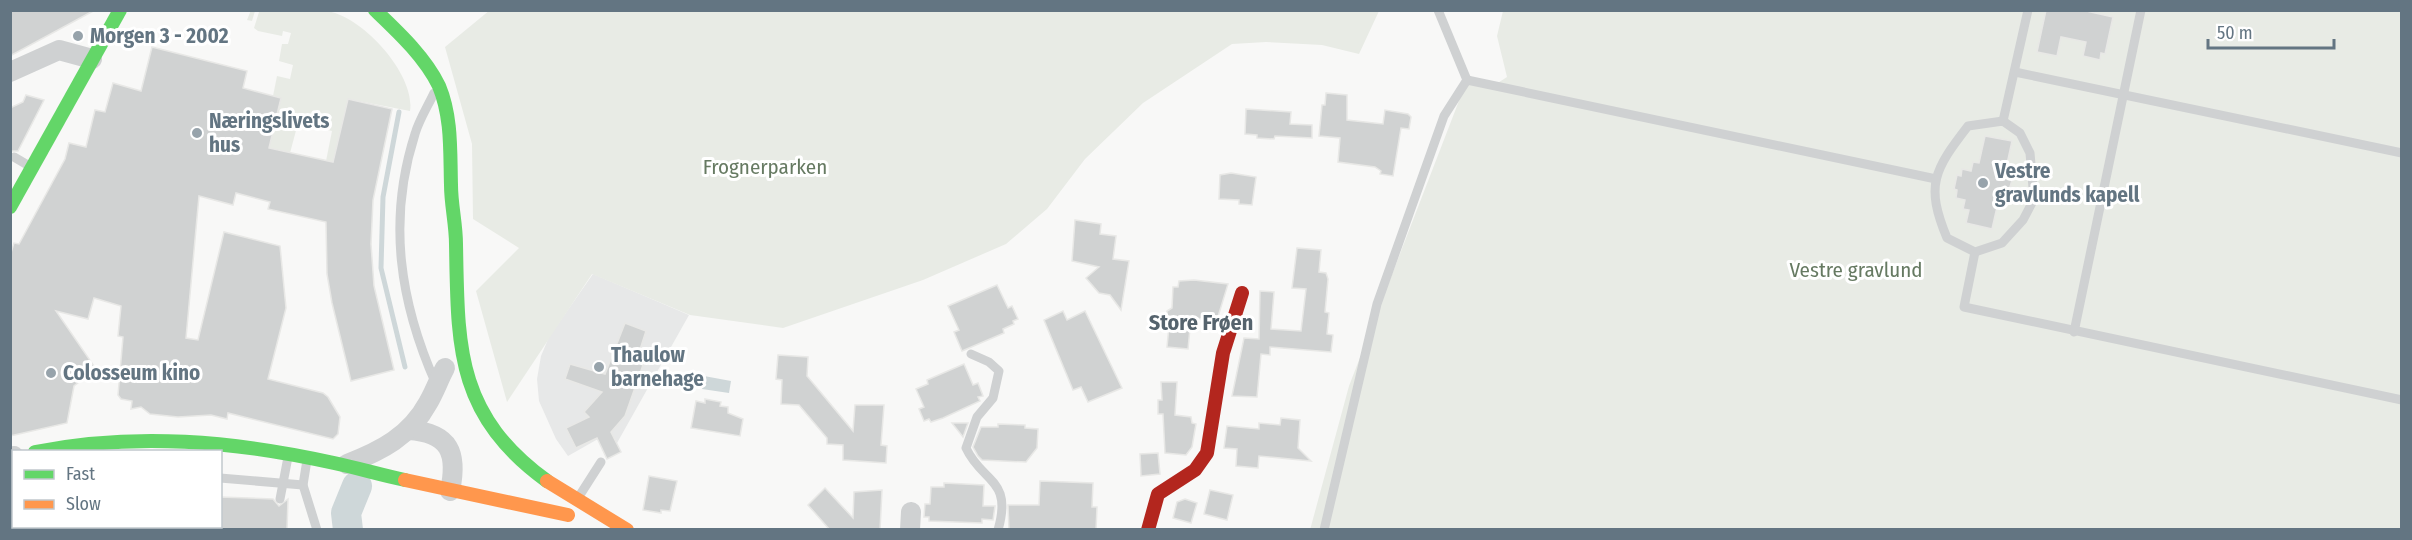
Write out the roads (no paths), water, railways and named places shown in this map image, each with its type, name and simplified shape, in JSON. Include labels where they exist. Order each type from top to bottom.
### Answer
[{"type":"street","points":[[10,207],[120,10]]},
{"type":"street","points":[[375,10],[410,47],[438,85],[450,129],[451,186],[456,238],[456,326],[460,360],[471,392],[494,430],[531,468],[576,500],[627,530]]},
{"type":"street","points":[[10,72],[59,50],[92,59]]},
{"type":"street","points":[[441,240],[451,186]]},
{"type":"street","points":[[1148,530],[1158,494],[1195,470],[1208,453],[1223,353],[1242,293]]},
{"type":"street","points":[[347,464],[371,455],[409,430],[428,403],[444,374]]},
{"type":"street","points":[[409,430],[426,431],[447,445],[452,453],[454,472],[450,490]]},
{"type":"street","points":[[46,450],[104,439],[155,437],[203,446],[289,453],[347,464],[371,473],[450,490],[583,525]]},
{"type":"street","points":[[537,494],[566,519]]},
{"type":"lane","points":[[1438,10],[1467,80]]},
{"type":"lane","points":[[2003,121],[2028,10]]},
{"type":"lane","points":[[2074,332],[2141,10]]},
{"type":"lane","points":[[2015,72],[2402,153]]},
{"type":"lane","points":[[1467,80],[1936,179]]},
{"type":"lane","points":[[1324,530],[1377,304],[1444,116],[1467,80]]},
{"type":"lane","points":[[438,85],[415,134],[402,193],[398,238],[405,295],[421,349],[444,374]]},
{"type":"lane","points":[[2003,121],[2020,133],[2030,153],[2034,200],[2023,220],[2002,243],[1975,252],[1947,238],[1935,208],[1936,179],[1944,157],[1968,126],[2003,121]]},
{"type":"lane","points":[[14,157],[33,168]]},
{"type":"lane","points":[[1975,252],[1964,307],[2402,400]]},
{"type":"lane","points":[[971,354],[988,362],[999,371],[993,398],[977,417],[966,448],[973,462],[989,474],[999,489],[1002,515],[998,530]]},
{"type":"lane","points":[[280,499],[289,453]]},
{"type":"lane","points":[[308,457],[303,485],[317,530]]},
{"type":"lane","points":[[566,519],[601,462]]},
{"type":"lane","points":[[222,478],[303,485]]},
{"type":"waterway","points":[[399,112],[383,197],[381,268],[405,367]]},
{"type":"waterway","points":[[348,530],[346,513],[357,486]]},
{"type":"place","name":"Morgen 3 - 2002","points":[[78,36]]},
{"type":"place","name":"Næringslivets hus","points":[[197,133]]},
{"type":"place","name":"Vestre gravlunds kapell","points":[[1983,183]]},
{"type":"place","name":"Thaulow barnehage","points":[[599,367]]},
{"type":"place","name":"Colosseum kino","points":[[51,373]]},
{"type":"district","name":"Store Frøen","points":[[1201,322]]},
{"type":"park label","name":"Frognerparken","points":[[765,167]]},
{"type":"park label","name":"Vestre gravlund","points":[[1856,270]]}]
